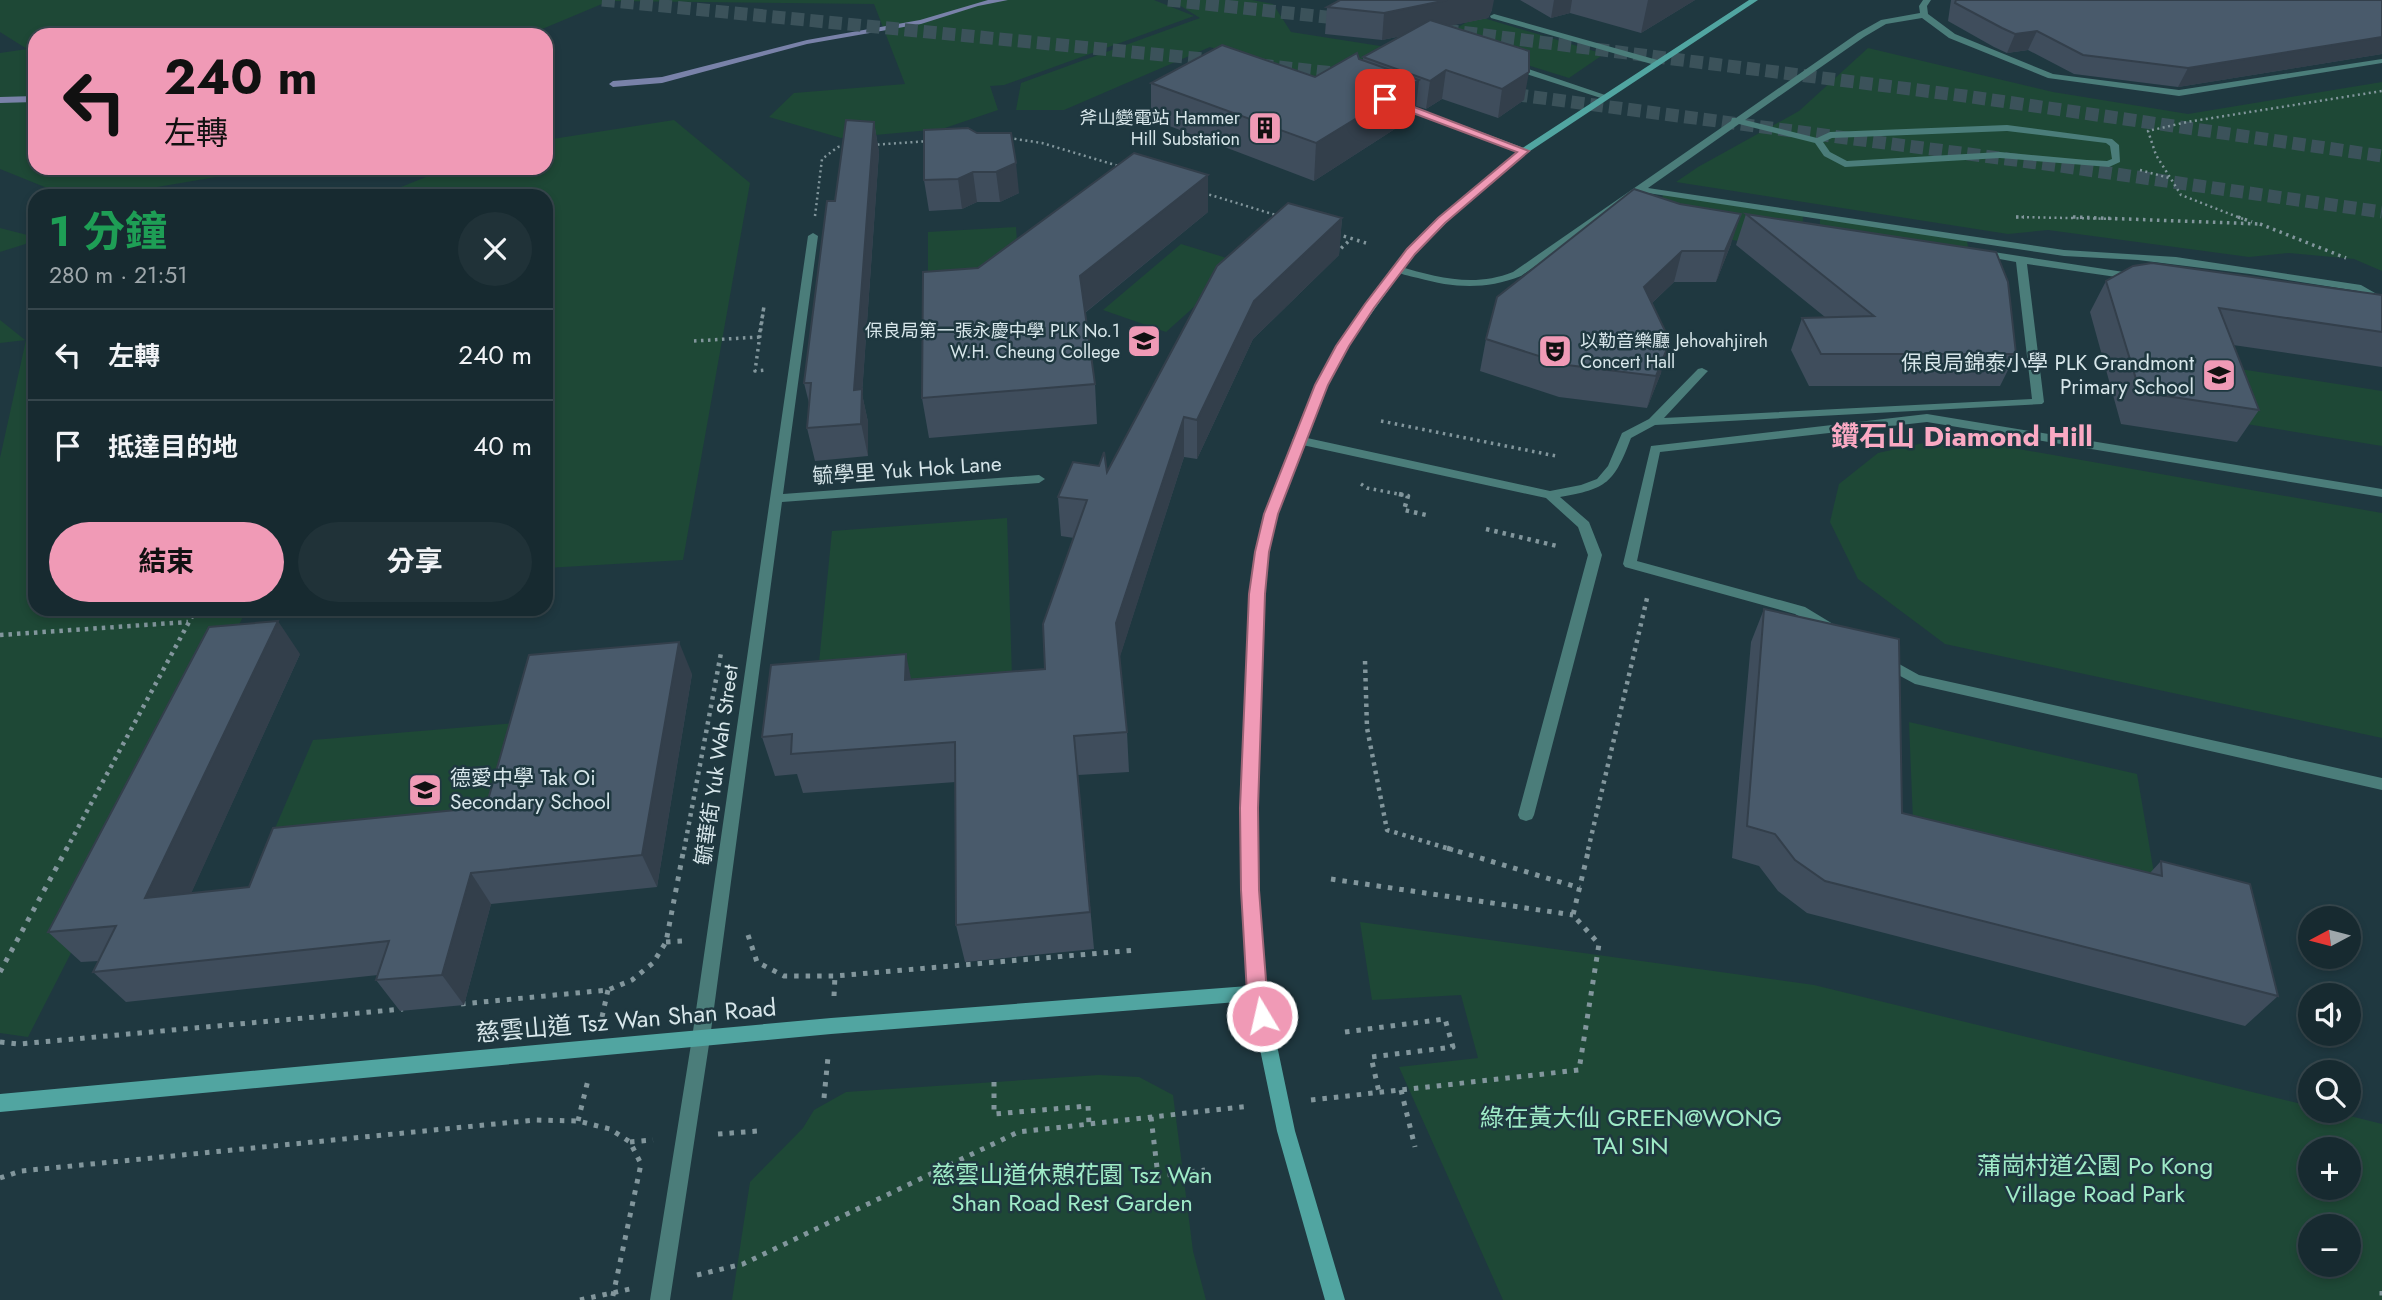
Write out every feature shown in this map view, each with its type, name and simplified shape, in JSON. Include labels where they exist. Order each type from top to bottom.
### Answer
[{"type":"main road","points":[[1335,1300],[1286,1131],[1257,993],[1250,890],[1249,808],[1257,594],[1262,552],[1271,514],[1297,440],[1342,346],[1397,269],[1441,221],[1524,151],[1754,0]]},
{"type":"main road","name":"慈雲山道 Tsz Wan Shan Road","points":[[0,1103],[996,1012],[1257,993]]},
{"type":"street","points":[[1927,0],[1923,6],[1924,15],[1952,36],[2051,76],[2179,93],[2382,61]]},
{"type":"street","points":[[1397,269],[1455,284],[1483,286],[1517,274],[1861,35],[1884,22],[1924,15]]},
{"type":"street","points":[[1494,16],[1658,63]]},
{"type":"street","points":[[1497,62],[1607,97]]},
{"type":"street","points":[[1385,99],[1524,151]]},
{"type":"street","points":[[1735,120],[1818,141],[1830,135],[2007,128],[2109,141],[2114,145],[2117,160],[2109,164],[2000,155],[1845,164],[1827,154],[1818,141]]},
{"type":"street","points":[[1638,189],[2051,251],[2148,257],[2361,288],[2382,302]]},
{"type":"street","name":"毓華街 Yuk Wah Street","points":[[660,1300],[701,1038],[778,498],[813,230]]},
{"type":"street","points":[[2081,253],[2122,275]]},
{"type":"street","points":[[1987,254],[2148,279]]},
{"type":"street","points":[[1653,422],[2038,402],[2021,260]]},
{"type":"street","points":[[1297,440],[1550,495],[1597,486],[1616,467],[1626,436],[1653,422],[1702,371]]},
{"type":"street","points":[[1846,638],[1800,610],[1630,564],[1656,449],[1927,418],[2382,493]]},
{"type":"street","name":"毓學里 Yuk Hok Lane","points":[[778,498],[1039,479]]},
{"type":"street","points":[[1526,815],[1595,555],[1584,525],[1550,495]]},
{"type":"street","points":[[1869,652],[1915,679],[2382,784]]},
{"type":"path","points":[[2357,263],[2180,195],[2156,155],[2148,131],[2187,122],[2382,91]]},
{"type":"path","points":[[1004,138],[1042,143],[1132,171]]},
{"type":"path","points":[[863,145],[930,141]]},
{"type":"path","points":[[813,230],[822,159],[838,147],[849,146]]},
{"type":"path","points":[[1197,191],[1287,219]]},
{"type":"path","points":[[2005,218],[2053,216],[2260,224]]},
{"type":"path","points":[[1326,231],[1366,243]]},
{"type":"path","points":[[1336,254],[1351,239]]},
{"type":"path","points":[[694,341],[759,337],[764,306],[755,371]]},
{"type":"path","points":[[1381,421],[1556,456]]},
{"type":"path","points":[[1358,482],[1367,488],[1408,496],[1404,510],[1426,515]]},
{"type":"path","points":[[1486,528],[1557,546]]},
{"type":"path","points":[[1573,915],[1648,594],[1630,564]]},
{"type":"path","points":[[0,972],[192,616]]},
{"type":"path","points":[[0,635],[189,622]]},
{"type":"path","points":[[1365,660],[1367,728],[1387,830],[1580,888]]},
{"type":"path","points":[[1298,1101],[1579,1070],[1599,944],[1573,915],[1331,879]]},
{"type":"path","points":[[748,935],[757,962],[784,976],[835,976],[1136,950]]},
{"type":"path","points":[[457,1004],[608,990],[632,980],[653,963],[666,942]]},
{"type":"path","points":[[0,1042],[19,1044],[416,1008]]},
{"type":"path","points":[[1345,1032],[1446,1019],[1453,1047],[1371,1057],[1379,1092]]},
{"type":"path","points":[[994,1082],[993,1114],[1088,1106],[1089,1124]]},
{"type":"path","points":[[1401,1090],[1415,1147]]},
{"type":"path","points":[[689,1276],[743,1265],[1018,1132],[1258,1105]]},
{"type":"path","points":[[1151,1117],[1158,1177],[1205,1170]]},
{"type":"path","points":[[0,1178],[21,1171],[535,1120],[578,1121],[610,1129],[630,1142],[641,1164],[612,1300]]},
{"type":"path","points":[[580,1300],[634,1288]]},
{"type":"path","points":[[2382,1291],[2382,1297]]},
{"type":"green space","points":[[0,0],[1154,0],[1194,16],[1004,85],[990,86],[998,110],[942,129],[841,138],[769,117],[794,93],[905,84],[874,4],[609,1],[545,28],[28,28],[28,175],[228,175],[146,189],[50,189],[0,169],[0,53],[27,49],[0,32]]},
{"type":"green space","points":[[1171,0],[1252,0],[1273,4],[1291,32],[1393,48],[1340,94],[1210,47],[1064,110],[1016,110],[1021,83],[1200,18]]},
{"type":"green space","points":[[1477,16],[1604,54],[1569,78],[1440,38]]},
{"type":"green space","points":[[1868,48],[2053,92],[2188,114],[2382,82],[2382,271],[2354,259],[2289,253],[2249,257],[2048,230],[2008,234],[1676,182],[1799,111]]},
{"type":"green space","points":[[674,120],[750,183],[683,560],[553,568],[553,189],[396,189],[431,175],[553,175],[553,139]]},
{"type":"green space","points":[[1663,194],[1803,215],[1802,251],[1657,228]]},
{"type":"green space","points":[[1820,217],[1967,240],[1972,277],[1820,253]]},
{"type":"green space","points":[[1016,227],[1021,303],[928,309],[928,232]]},
{"type":"green space","points":[[0,228],[28,235],[28,243],[0,252]]},
{"type":"green space","points":[[1181,244],[1243,263],[1166,332],[1103,310]]},
{"type":"green space","points":[[0,320],[25,340],[28,339],[28,616],[243,616],[28,1037],[0,1033],[0,458],[26,340],[0,343]]},
{"type":"green space","points":[[2221,366],[2382,391],[2382,446],[2240,423]]},
{"type":"green space","points":[[1951,437],[2382,513],[2382,738],[1945,644],[1858,579],[1830,522],[1839,484],[1878,453]]},
{"type":"green space","points":[[1007,518],[1012,677],[816,693],[832,531]]},
{"type":"green space","points":[[528,722],[499,826],[267,847],[313,740]]},
{"type":"green space","points":[[1909,722],[2137,774],[2155,879],[1913,821]]},
{"type":"green space","name":"綠在⿈⼤仙 GREEN@WONG TAI SIN","points":[[1360,922],[1814,985],[2298,1103],[2298,1123],[2361,1123],[2361,1119],[2382,1124],[2382,1300],[1503,1300],[1399,1067],[1478,1058],[1461,995],[1372,1000]]},
{"type":"green space","name":"慈雲山道休憩花園 Tsz Wan Shan Road Rest Garden","points":[[1099,1075],[1139,1077],[1173,1095],[1193,1251],[1206,1300],[732,1300],[750,1182],[803,1128],[814,1110],[846,1092]]},
{"type":"building","points":[[1340,0],[1447,0],[1384,13],[1327,7]]},
{"type":"building","points":[[1956,0],[2382,0],[2382,37],[2188,68],[2083,55],[2037,31],[2015,34],[1955,3]]},
{"type":"building","points":[[1430,20],[1529,51],[1529,72],[1502,89],[1446,70],[1430,81],[1363,57]]},
{"type":"building","points":[[1222,45],[1315,77],[1357,53],[1359,59],[1419,80],[1316,143],[1151,83]]},
{"type":"building","points":[[846,120],[874,122],[854,390],[862,389],[861,424],[807,428],[811,383],[804,383],[827,201],[835,201]]},
{"type":"building","points":[[968,128],[977,133],[1011,133],[1016,163],[996,172],[973,172],[958,179],[924,180],[924,130]]},
{"type":"building","points":[[1134,153],[1208,175],[1080,276],[1095,384],[922,398],[923,272],[978,268]]},
{"type":"building","points":[[1634,189],[1680,204],[1741,214],[1725,251],[1682,251],[1644,287],[1670,341],[1656,376],[1567,365],[1486,339],[1497,297]]},
{"type":"building","points":[[1288,203],[1342,218],[1254,301],[1197,420],[1184,417],[1116,623],[1127,732],[1074,736],[1090,912],[956,925],[955,742],[791,754],[792,734],[762,737],[771,665],[906,654],[905,680],[1045,669],[1043,624],[1087,500],[1058,497],[1073,462],[1099,466],[1104,452],[1107,472],[1217,266]]},
{"type":"building","points":[[1746,214],[1996,252],[2008,282],[2016,354],[1821,354],[1802,318],[1874,316]]},
{"type":"building","points":[[2152,263],[2382,295],[2382,332],[2219,308],[2259,410],[2140,392],[2106,281],[2133,266]]},
{"type":"building","points":[[1764,609],[1899,639],[1902,813],[2162,876],[2161,861],[2250,884],[2278,996],[1825,881],[1795,860],[1775,834],[1747,826]]},
{"type":"building","points":[[278,621],[145,898],[249,887],[273,828],[486,807],[529,655],[679,642],[642,855],[471,873],[442,975],[376,980],[389,941],[93,972],[116,926],[48,932],[209,627]]},
{"type":"waterway","points":[[613,84],[662,80],[807,42],[921,22],[977,4],[1004,0]]},
{"type":"waterway","points":[[0,100],[28,99]]},
{"type":"tunnel","points":[[602,0],[1224,61]]},
{"type":"tunnel","points":[[1168,0],[1354,20]]},
{"type":"tunnel","points":[[1445,30],[1965,96],[2382,156]]},
{"type":"tunnel","points":[[1260,65],[1353,75]]},
{"type":"tunnel","points":[[1496,92],[2060,166],[2382,212]]},
{"type":"place","name":"斧山變電站 Hammer Hill Substation","points":[[1265,128]]},
{"type":"place","name":"保良局第一張永慶中學 PLK No.1 W.H. Cheung College","points":[[1144,341]]},
{"type":"place","name":"以勒音樂廳 Jehovahjireh Concert Hall","points":[[1555,351]]},
{"type":"place","name":"保良局錦泰小學 PLK Grandmont Primary School","points":[[2219,375]]},
{"type":"place","name":"德愛中學 Tak Oi Secondary School","points":[[425,790]]},
{"type":"district","name":"鑽石山 Diamond Hill","points":[[1962,436]]},
{"type":"route","points":[[1262,1016],[1257,993],[1250,890],[1249,808],[1257,594],[1262,552],[1271,514],[1297,440],[1322,385],[1342,346],[1369,306],[1411,251],[1441,221],[1524,151],[1385,99]]},
{"type":"park label","name":"蒲崗村道公園 Po Kong Village Road Park","points":[[2095,1179]]}]
